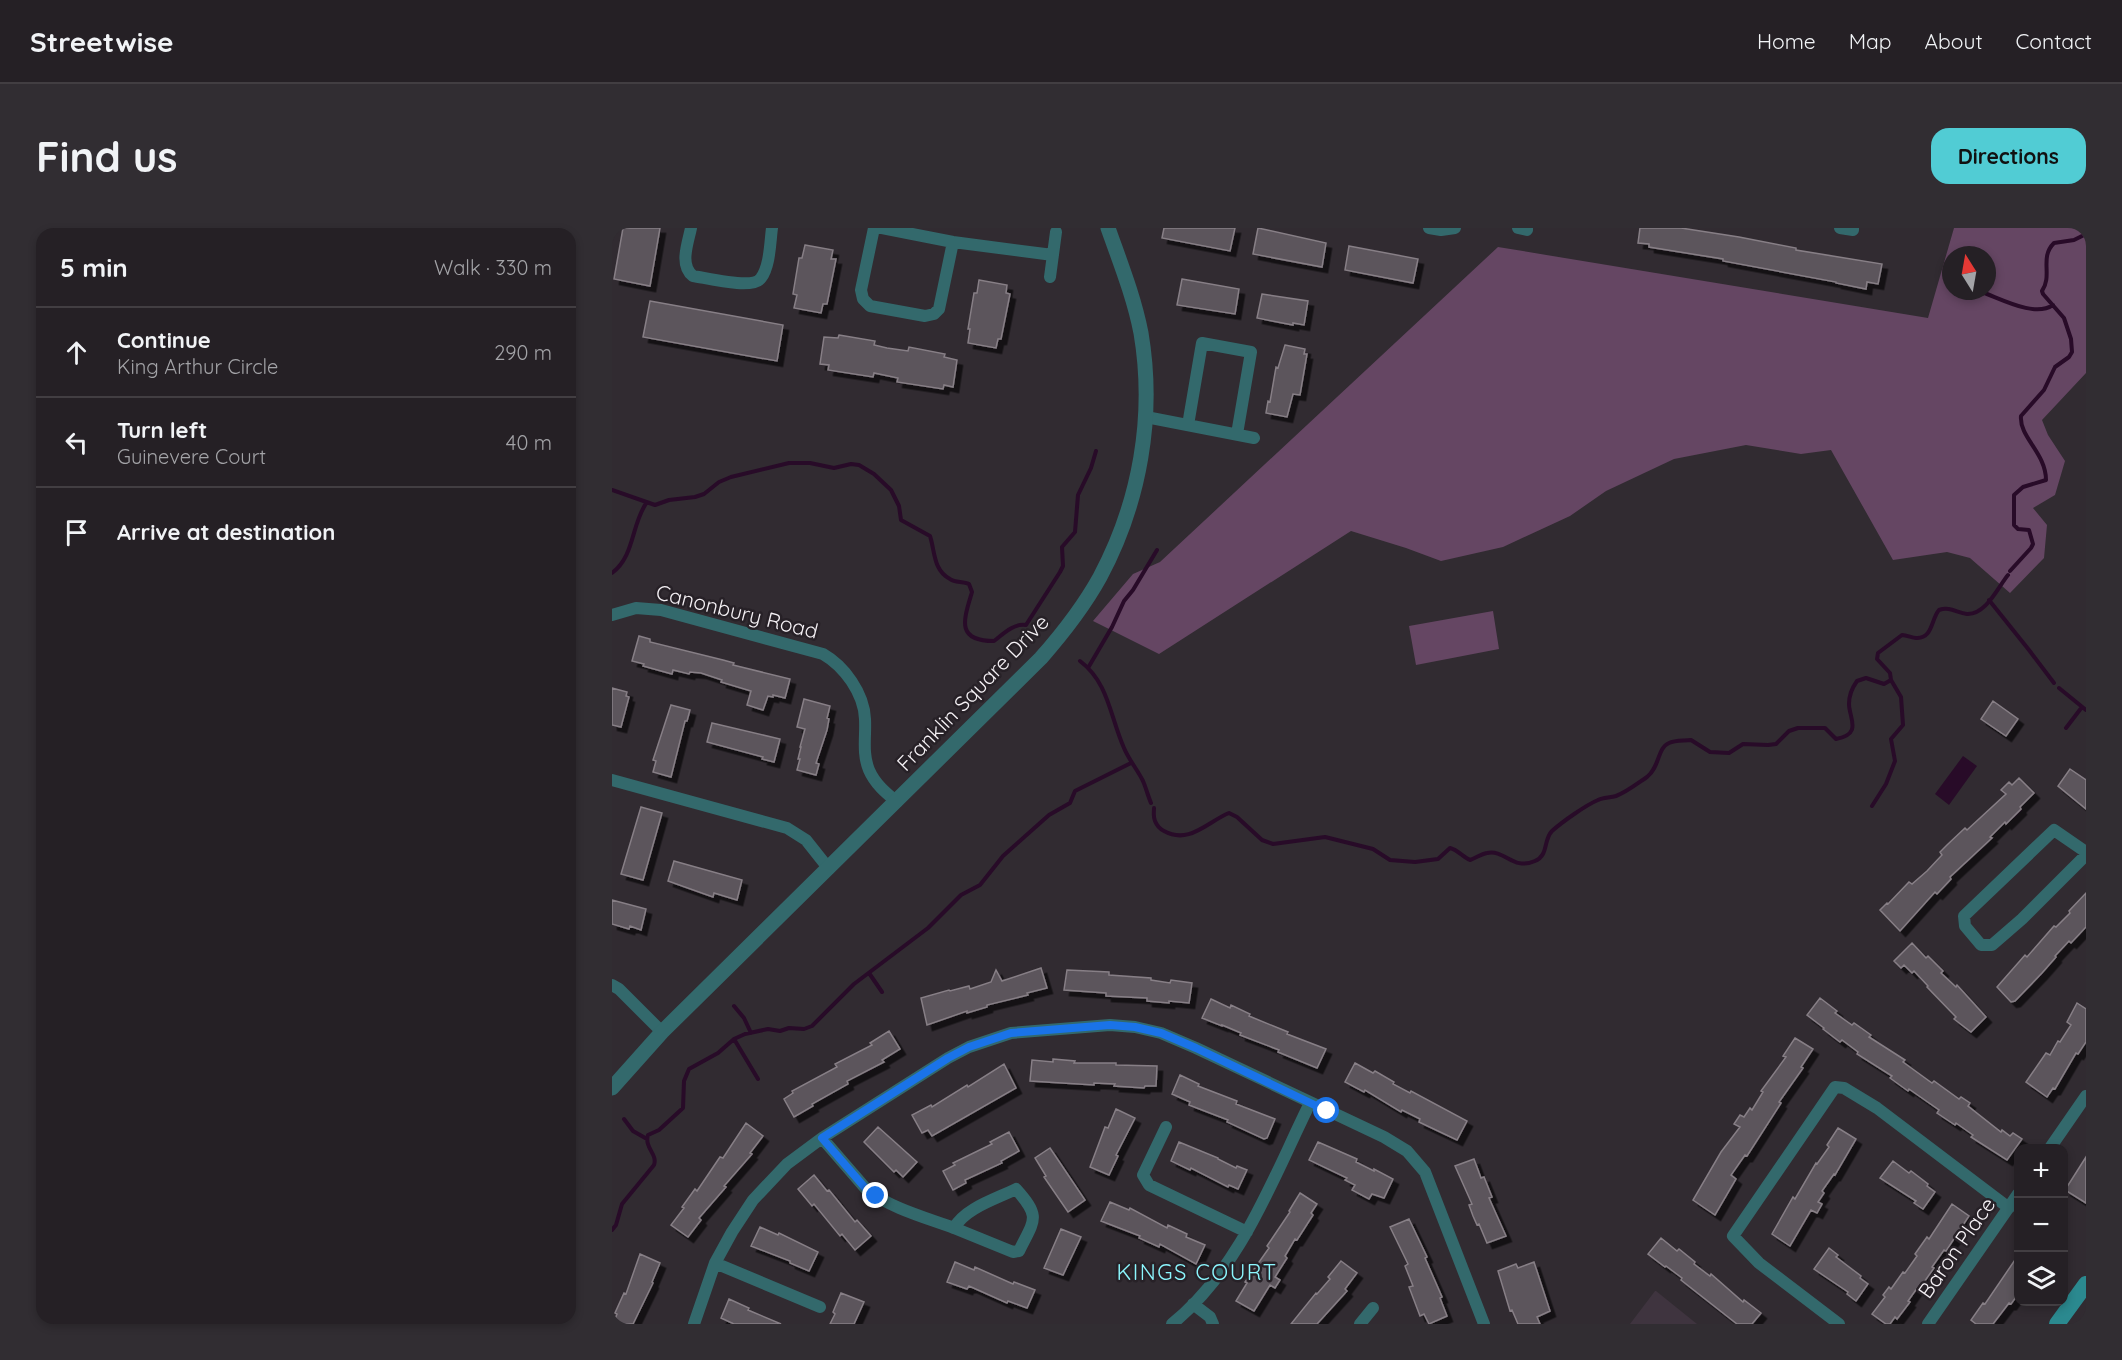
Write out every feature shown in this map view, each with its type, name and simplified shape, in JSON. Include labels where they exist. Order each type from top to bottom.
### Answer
[{"type":"main road","points":[[2057,1324],[2086,1284]]},
{"type":"street","points":[[691,228],[685,257],[689,272],[693,276],[744,284],[755,283],[762,278],[772,228]]},
{"type":"street","points":[[874,228],[861,290],[863,299],[870,306],[918,315],[931,316],[939,309],[953,242]]},
{"type":"street","points":[[882,228],[953,242],[1053,255]]},
{"type":"street","name":"Franklin Square Drive","points":[[612,1088],[662,1032],[1041,658],[1087,599],[1100,577],[1126,519],[1141,462],[1146,417],[1146,389],[1140,331],[1108,228]]},
{"type":"street","points":[[1429,228],[1441,230],[1455,228]]},
{"type":"street","points":[[1840,228],[1853,230],[1853,228]]},
{"type":"street","points":[[1050,277],[1056,232]]},
{"type":"street","points":[[1188,425],[1202,343],[1241,350],[1251,352],[1237,434]]},
{"type":"street","points":[[1146,417],[1254,438]]},
{"type":"street","name":"Canonbury Road","points":[[612,615],[636,609],[679,614],[814,651],[834,660],[861,699],[865,717],[864,740],[869,770],[882,789],[897,802]]},
{"type":"street","points":[[612,780],[787,828],[806,840],[829,869]]},
{"type":"street","points":[[2054,830],[2086,854],[2022,920],[1992,945],[1981,945],[1965,926],[1964,916],[2054,830]]},
{"type":"street","points":[[612,985],[619,989],[662,1032]]},
{"type":"street","points":[[694,1324],[715,1263],[753,1200],[787,1164],[822,1138],[889,1094],[969,1047],[1011,1033],[1029,1030],[1110,1025],[1135,1027],[1161,1033],[1384,1137],[1407,1152],[1416,1160],[1431,1184],[1484,1324]]},
{"type":"street","points":[[1839,1324],[1759,1263],[1733,1236],[1835,1087],[1844,1088],[1877,1108],[2008,1208]]},
{"type":"street","points":[[2053,1144],[2086,1096]]},
{"type":"street","points":[[1172,1324],[1227,1266],[1247,1232],[1310,1103]]},
{"type":"street","points":[[1166,1127],[1143,1175],[1149,1185],[1247,1232]]},
{"type":"street","points":[[822,1138],[867,1190],[894,1207],[1013,1252],[1019,1251],[1034,1218],[1033,1211],[1031,1205],[1016,1189],[958,1220],[954,1228]]},
{"type":"street","name":"Baron Place","points":[[1928,1324],[2016,1198]]},
{"type":"street","points":[[715,1263],[820,1307]]},
{"type":"street","points":[[1193,1304],[1210,1317],[1213,1324]]},
{"type":"street","points":[[1360,1324],[1373,1308]]},
{"type":"shaded area","points":[[1954,228],[2086,228],[2086,373],[2042,420],[2048,435],[2065,461],[2055,495],[2033,508],[2047,525],[2044,558],[2010,593],[1970,558],[1947,552],[1893,560],[1831,450],[1801,454],[1746,445],[1674,459],[1606,491],[1570,516],[1503,547],[1441,561],[1351,531],[1159,654],[1093,621],[1133,574],[1160,562],[1498,247],[1928,318],[1942,270],[1942,300],[1996,300],[1996,246],[1949,246]]},
{"type":"shaded area","points":[[1493,611],[1499,649],[1416,665],[1409,626]]},
{"type":"shaded area","points":[[1963,756],[1977,766],[1949,805],[1935,794]]},
{"type":"shaded area","points":[[1656,1291],[1697,1324],[1630,1324]]},
{"type":"building","points":[[623,228],[660,228],[650,286],[614,279]]},
{"type":"building","points":[[1164,228],[1235,228],[1230,251],[1162,238]]},
{"type":"building","points":[[1258,228],[1326,243],[1322,267],[1253,254]]},
{"type":"building","points":[[1640,228],[1681,228],[1882,264],[1878,284],[1867,282],[1866,289],[1723,261],[1723,259],[1649,247],[1649,244],[1638,243]]},
{"type":"building","points":[[805,245],[833,250],[831,259],[836,259],[827,304],[823,304],[821,313],[794,308],[797,295],[793,294],[799,258],[802,258]]},
{"type":"building","points":[[1349,246],[1418,259],[1413,283],[1345,270]]},
{"type":"building","points":[[1182,279],[1239,289],[1235,314],[1177,305]]},
{"type":"building","points":[[979,280],[1007,285],[1006,293],[1010,294],[1001,339],[998,339],[996,348],[968,343],[974,293],[977,293]]},
{"type":"building","points":[[1262,294],[1308,301],[1304,325],[1257,318]]},
{"type":"building","points":[[650,301],[783,325],[777,361],[643,337]]},
{"type":"building","points":[[839,335],[875,341],[874,345],[887,348],[908,351],[909,347],[945,354],[944,357],[957,360],[953,387],[944,385],[943,389],[897,382],[898,378],[874,373],[873,377],[828,370],[829,365],[820,364],[824,337],[838,338]]},
{"type":"building","points":[[1285,345],[1305,349],[1304,354],[1307,354],[1300,395],[1293,394],[1287,417],[1266,413],[1276,367],[1278,368]]},
{"type":"building","points":[[639,636],[650,639],[650,642],[790,679],[785,698],[768,696],[763,710],[747,705],[751,691],[721,682],[722,680],[701,673],[690,672],[689,674],[673,670],[672,674],[643,666],[644,664],[632,661]]},
{"type":"building","points":[[612,688],[627,692],[626,696],[629,697],[621,727],[612,725]]},
{"type":"building","points":[[804,699],[830,706],[827,730],[816,763],[819,764],[816,775],[797,770],[805,729],[797,727]]},
{"type":"building","points":[[1993,701],[2018,719],[2006,736],[1981,719]]},
{"type":"building","points":[[671,705],[690,710],[687,721],[685,721],[671,777],[653,772],[656,761],[653,760]]},
{"type":"building","points":[[712,723],[780,739],[774,762],[707,742]]},
{"type":"building","points":[[2070,769],[2086,780],[2086,809],[2058,786]]},
{"type":"building","points":[[2019,778],[2034,793],[2006,824],[2005,822],[1990,837],[1992,838],[1950,877],[1951,879],[1937,894],[1935,892],[1900,931],[1880,910],[1909,882],[1912,884],[1927,871],[1942,855],[1940,852],[1947,845],[2006,794],[2001,790],[2009,782],[2012,785]]},
{"type":"building","points":[[641,807],[662,813],[643,880],[621,874]]},
{"type":"building","points":[[674,861],[742,880],[737,900],[714,893],[713,897],[668,881]]},
{"type":"building","points":[[2086,893],[2086,927],[2071,943],[2069,941],[2015,1001],[2011,1002],[1997,987],[2025,955],[2027,957],[2054,926],[2056,927],[2070,913],[2069,911]]},
{"type":"building","points":[[612,900],[646,909],[641,930],[612,924]]},
{"type":"building","points":[[1912,943],[1943,971],[1941,973],[1956,987],[1957,985],[1986,1017],[1971,1032],[1954,1019],[1956,1017],[1914,971],[1912,973],[1904,965],[1901,968],[1894,961]]},
{"type":"building","points":[[1041,968],[1047,988],[927,1025],[921,998],[969,986],[970,989],[991,982],[996,970],[1002,981]]},
{"type":"building","points":[[1067,970],[1109,972],[1109,975],[1151,978],[1151,980],[1170,983],[1171,980],[1192,983],[1189,1003],[1147,1001],[1147,998],[1106,996],[1106,993],[1064,990]]},
{"type":"building","points":[[1820,998],[1837,1011],[1835,1013],[1871,1035],[1869,1037],[1905,1060],[1903,1062],[1932,1083],[1934,1081],[1959,1099],[1961,1097],[1970,1103],[1968,1106],[2001,1132],[2002,1130],[2010,1136],[2013,1133],[2022,1139],[2018,1144],[2014,1144],[2014,1150],[2007,1160],[1971,1137],[1973,1135],[1956,1123],[1955,1125],[1937,1113],[1939,1110],[1909,1089],[1908,1091],[1890,1078],[1892,1076],[1857,1054],[1858,1052],[1842,1040],[1840,1042],[1807,1015]]},
{"type":"building","points":[[1211,999],[1230,1008],[1231,1005],[1250,1014],[1249,1016],[1288,1032],[1287,1034],[1326,1049],[1317,1068],[1202,1018]]},
{"type":"building","points":[[2077,1003],[2086,1009],[2086,1042],[2078,1054],[2076,1053],[2055,1089],[2053,1088],[2047,1097],[2026,1082],[2046,1053],[2050,1055],[2071,1025],[2067,1022]]},
{"type":"building","points":[[889,1031],[900,1049],[882,1060],[884,1062],[847,1081],[848,1084],[794,1117],[784,1099],[793,1093],[792,1091],[837,1067],[835,1064],[872,1045],[870,1043]]},
{"type":"building","points":[[1795,1038],[1813,1049],[1747,1156],[1745,1155],[1731,1175],[1736,1179],[1715,1215],[1693,1200],[1721,1152],[1740,1127],[1734,1124],[1740,1115],[1744,1117],[1750,1108],[1752,1110],[1763,1092],[1761,1091],[1786,1057],[1783,1056]]},
{"type":"building","points":[[1053,1059],[1075,1061],[1074,1063],[1157,1066],[1156,1086],[1145,1086],[1144,1088],[1114,1086],[1115,1084],[1030,1081],[1032,1060],[1053,1062]]},
{"type":"building","points":[[1355,1063],[1373,1073],[1375,1071],[1394,1082],[1393,1084],[1467,1121],[1457,1140],[1419,1122],[1420,1119],[1402,1110],[1401,1112],[1365,1090],[1364,1092],[1345,1082]]},
{"type":"building","points":[[1004,1064],[1016,1088],[932,1136],[928,1130],[922,1133],[912,1115],[931,1105],[932,1107]]},
{"type":"building","points":[[1180,1075],[1199,1084],[1198,1086],[1237,1101],[1236,1104],[1275,1119],[1267,1138],[1264,1139],[1227,1122],[1228,1120],[1189,1105],[1190,1102],[1172,1094]]},
{"type":"building","points":[[1116,1109],[1135,1118],[1116,1155],[1118,1156],[1109,1175],[1090,1167],[1105,1127],[1108,1128]]},
{"type":"building","points":[[746,1123],[763,1136],[750,1153],[752,1154],[699,1218],[701,1220],[688,1237],[671,1225],[695,1189],[697,1191],[720,1157],[723,1158]]},
{"type":"building","points":[[878,1127],[917,1162],[903,1177],[896,1170],[894,1172],[864,1142]]},
{"type":"building","points":[[1838,1128],[1856,1139],[1835,1175],[1822,1191],[1824,1193],[1818,1202],[1822,1204],[1817,1213],[1811,1210],[1790,1246],[1772,1234],[1793,1197],[1795,1199],[1816,1163],[1829,1147],[1827,1145]]},
{"type":"building","points":[[1009,1132],[1019,1151],[1001,1161],[1002,1163],[965,1180],[966,1183],[953,1190],[943,1171],[955,1165],[953,1163],[992,1144],[990,1142]]},
{"type":"building","points":[[1179,1142],[1236,1168],[1237,1166],[1247,1170],[1238,1189],[1229,1185],[1228,1187],[1191,1168],[1190,1170],[1171,1161]]},
{"type":"building","points":[[1318,1142],[1357,1159],[1356,1162],[1393,1179],[1384,1198],[1372,1194],[1369,1199],[1352,1190],[1355,1185],[1345,1180],[1347,1178],[1309,1160]]},
{"type":"building","points":[[1050,1148],[1085,1200],[1068,1212],[1044,1177],[1046,1176],[1035,1158]]},
{"type":"building","points":[[2086,1157],[2086,1203],[2068,1192],[2068,1185]]},
{"type":"building","points":[[1474,1159],[1481,1178],[1484,1177],[1492,1197],[1489,1198],[1506,1236],[1487,1243],[1473,1216],[1469,1205],[1472,1204],[1455,1166]]},
{"type":"building","points":[[1893,1161],[1909,1173],[1911,1171],[1935,1192],[1923,1209],[1914,1203],[1916,1201],[1880,1178]]},
{"type":"building","points":[[814,1175],[855,1222],[857,1220],[871,1236],[855,1250],[798,1189]]},
{"type":"building","points":[[1300,1193],[1317,1204],[1311,1213],[1313,1215],[1285,1256],[1287,1258],[1275,1277],[1280,1280],[1275,1288],[1270,1285],[1254,1311],[1236,1301],[1247,1283],[1245,1282],[1269,1248],[1267,1246]]},
{"type":"building","points":[[1110,1202],[1129,1210],[1130,1208],[1167,1228],[1168,1225],[1187,1234],[1186,1237],[1205,1245],[1196,1264],[1160,1244],[1159,1247],[1139,1238],[1140,1236],[1101,1221]]},
{"type":"building","points":[[1952,1204],[1969,1216],[1897,1319],[1895,1317],[1890,1324],[1886,1324],[1872,1314],[1885,1297],[1883,1295],[1889,1287],[1891,1289],[1903,1272],[1905,1273],[1917,1256],[1915,1254],[1927,1237],[1929,1239]]},
{"type":"building","points":[[1409,1219],[1427,1257],[1425,1258],[1442,1297],[1440,1298],[1447,1316],[1429,1324],[1424,1314],[1420,1316],[1409,1287],[1413,1286],[1405,1266],[1408,1264],[1390,1227]]},
{"type":"building","points":[[760,1227],[778,1235],[779,1233],[818,1252],[809,1271],[751,1246]]},
{"type":"building","points":[[1061,1229],[1081,1237],[1063,1275],[1044,1268]]},
{"type":"building","points":[[1661,1238],[1677,1251],[1679,1249],[1695,1262],[1694,1264],[1710,1276],[1711,1274],[1743,1302],[1744,1300],[1761,1313],[1752,1324],[1737,1324],[1681,1280],[1682,1278],[1648,1254]]},
{"type":"building","points":[[1829,1248],[1838,1255],[1836,1257],[1868,1284],[1856,1301],[1847,1294],[1848,1292],[1814,1269]]},
{"type":"building","points":[[640,1254],[660,1263],[653,1283],[633,1324],[613,1324],[617,1314],[615,1313],[624,1293],[626,1294]]},
{"type":"building","points":[[1341,1261],[1357,1273],[1345,1289],[1347,1291],[1317,1324],[1291,1324],[1330,1279],[1328,1277]]},
{"type":"building","points":[[2014,1261],[2014,1300],[1993,1324],[1976,1324],[1971,1320],[1983,1303],[1985,1304]]},
{"type":"building","points":[[955,1262],[974,1270],[975,1267],[1013,1284],[1014,1282],[1035,1290],[1027,1308],[1008,1301],[1007,1303],[969,1286],[967,1289],[947,1282]]},
{"type":"building","points":[[1534,1262],[1550,1311],[1537,1317],[1540,1324],[1518,1324],[1512,1310],[1510,1311],[1498,1271],[1516,1264],[1518,1268]]},
{"type":"building","points":[[841,1293],[864,1302],[854,1324],[830,1324]]},
{"type":"building","points":[[729,1299],[781,1324],[734,1324],[721,1318]]},
{"type":"waterway","points":[[2010,571],[2033,544],[2029,530],[2018,529],[2014,525],[2014,495],[2023,487],[2046,480],[2042,462],[2024,431],[2021,416],[2044,390],[2055,367],[2072,352],[2071,339],[2064,318],[2042,291],[2046,279],[2047,255],[2054,243],[2074,240],[2086,234]]},
{"type":"waterway","points":[[1996,298],[2027,308],[2045,308],[2053,305]]},
{"type":"waterway","points":[[1026,625],[1063,566],[1062,547],[1075,532],[1078,495],[1091,468],[1096,451]]},
{"type":"waterway","points":[[612,490],[655,505],[669,500],[695,497],[731,477],[789,463],[810,463],[834,468],[851,464],[859,465],[874,474],[891,490],[899,506],[901,520],[930,536],[940,571],[954,581],[969,584],[972,592],[965,619],[968,633],[982,640],[994,641],[1013,627],[1026,625]]},
{"type":"waterway","points":[[612,573],[625,558],[647,502]]},
{"type":"waterway","points":[[1088,668],[1124,601],[1157,550]]},
{"type":"waterway","points":[[1872,806],[1886,784],[1895,761],[1891,739],[1903,725],[1901,697],[1891,680],[1890,673],[1877,659],[1878,653],[1902,635],[1916,638],[1926,635],[1939,610],[1950,609],[1967,614],[1980,610],[2008,575]]},
{"type":"waterway","points":[[1989,600],[2054,683]]},
{"type":"waterway","points":[[1080,661],[1090,670],[1103,690],[1124,748],[1143,781],[1151,803]]},
{"type":"waterway","points":[[1154,808],[1154,818],[1158,826],[1173,835],[1198,831],[1229,813],[1237,817],[1262,840],[1273,844],[1325,837],[1373,849],[1390,860],[1415,862],[1438,859],[1450,848],[1470,860],[1493,853],[1515,862],[1527,863],[1535,861],[1542,855],[1549,835],[1568,819],[1600,799],[1616,796],[1647,777],[1665,745],[1691,740],[1710,752],[1729,753],[1743,744],[1776,744],[1789,731],[1798,728],[1825,728],[1836,739],[1844,737],[1853,725],[1849,701],[1857,681],[1866,678],[1884,684],[1891,680]]},
{"type":"waterway","points":[[2059,688],[2086,710]]},
{"type":"waterway","points":[[2066,728],[2082,707]]},
{"type":"waterway","points":[[612,1230],[616,1225],[622,1204],[654,1165],[655,1161],[647,1140],[648,1135],[659,1130],[683,1108],[684,1081],[689,1069],[718,1053],[734,1039],[745,1034],[768,1029],[780,1031],[812,1026],[854,984],[928,928],[961,895],[980,885],[1003,856],[1049,815],[1070,803],[1075,791],[1131,763]]},
{"type":"waterway","points":[[869,973],[882,992]]},
{"type":"waterway","points":[[734,1006],[744,1018],[751,1033]]},
{"type":"waterway","points":[[734,1039],[758,1079]]},
{"type":"waterway","points":[[624,1119],[633,1131],[647,1139]]},
{"type":"district","name":"KINGS COURT","points":[[1197,1272]]},
{"type":"route","points":[[876,1196],[867,1190],[822,1138],[948,1058],[969,1047],[1011,1033],[1110,1025],[1135,1027],[1161,1033],[1327,1111]]}]
